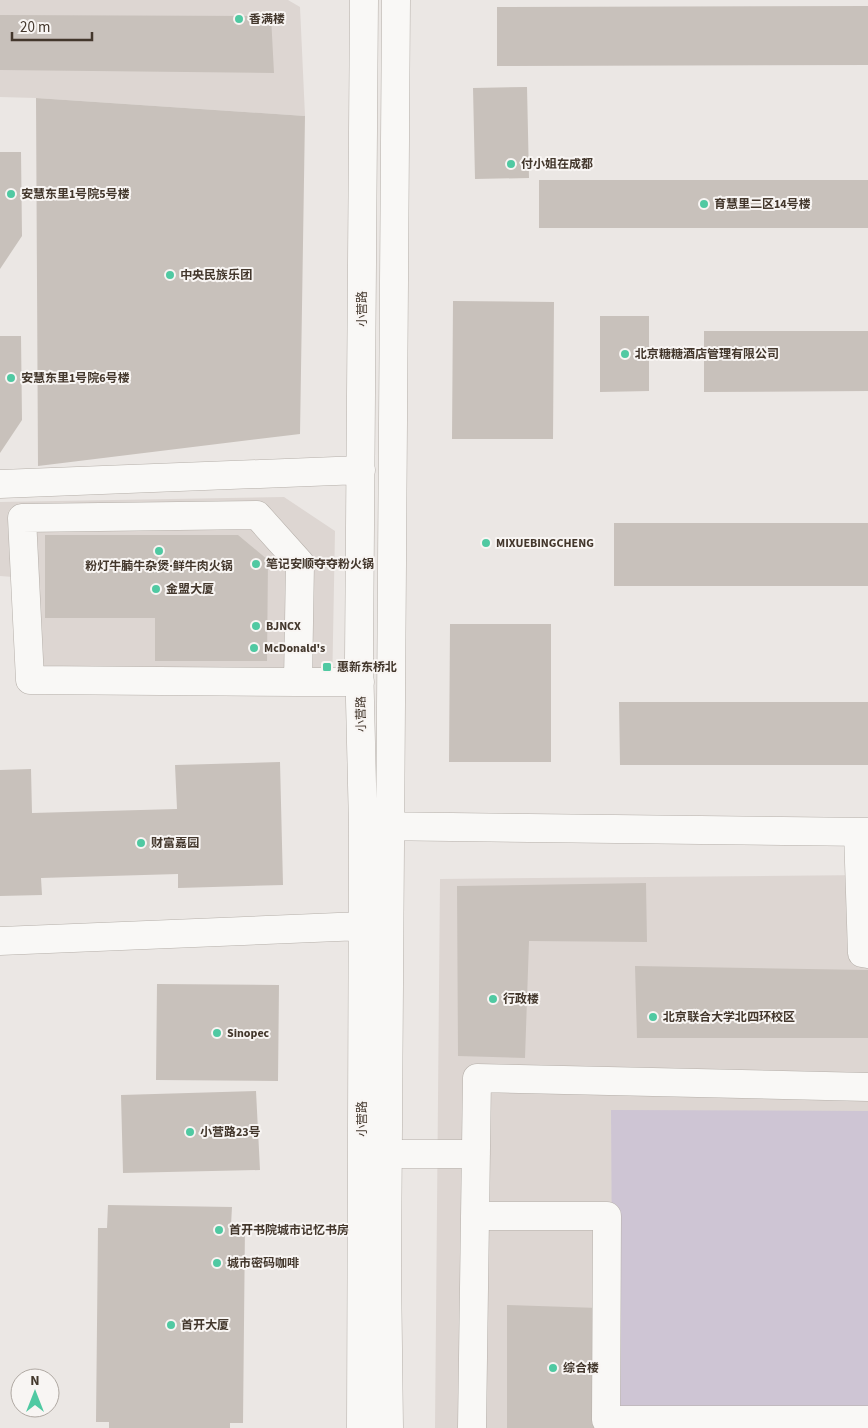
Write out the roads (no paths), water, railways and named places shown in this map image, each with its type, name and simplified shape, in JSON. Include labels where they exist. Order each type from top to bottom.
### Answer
[{"type":"street","name":"小营路","points":[[361,1428],[363,826],[360,682],[364,0]]},
{"type":"street","points":[[389,1428],[388,1154],[396,0]]},
{"type":"street","points":[[0,484],[361,470]]},
{"type":"street","points":[[298,682],[300,563],[257,515],[22,518],[30,680],[298,682],[360,682]]},
{"type":"street","points":[[363,826],[863,832],[862,953],[868,954]]},
{"type":"street","points":[[0,942],[362,926],[390,893]]},
{"type":"street","points":[[472,1428],[477,1078],[868,1087]]},
{"type":"street","points":[[388,1154],[476,1154]]},
{"type":"street","points":[[475,1216],[607,1216],[606,1420],[868,1420]]},
{"type":"place","name":"香满楼","points":[[239,19]]},
{"type":"place","name":"付小姐在成都","points":[[511,164]]},
{"type":"place","name":"安慧东里1号院5号楼","points":[[11,194]]},
{"type":"place","name":"育慧里二区14号楼","points":[[704,204]]},
{"type":"place","name":"中央民族乐团","points":[[170,275]]},
{"type":"place","name":"北京糖糖酒店管理有限公司","points":[[625,354]]},
{"type":"place","name":"安慧东里1号院6号楼","points":[[11,378]]},
{"type":"place","name":"MIXUEBINGCHENG","points":[[486,543]]},
{"type":"place","name":"粉灯牛腩牛杂煲·鲜牛肉火锅","points":[[159,551]]},
{"type":"place","name":"笔记安顺夺夺粉火锅","points":[[256,564]]},
{"type":"place","name":"金盟大厦","points":[[156,589]]},
{"type":"place","name":"BJNCX","points":[[256,626]]},
{"type":"place","name":"McDonald's","points":[[254,648]]},
{"type":"place","name":"惠新东桥北","points":[[327,667]]},
{"type":"place","name":"财富嘉园","points":[[141,843]]},
{"type":"place","name":"行政楼","points":[[493,999]]},
{"type":"place","name":"北京联合大学北四环校区","points":[[653,1017]]},
{"type":"place","name":"Sinopec","points":[[217,1033]]},
{"type":"place","name":"小营路23号","points":[[190,1132]]},
{"type":"place","name":"首开书院城市记忆书房","points":[[219,1230]]},
{"type":"place","name":"城市密码咖啡","points":[[217,1263]]},
{"type":"place","name":"首开大厦","points":[[171,1325]]},
{"type":"place","name":"综合楼","points":[[553,1368]]}]
